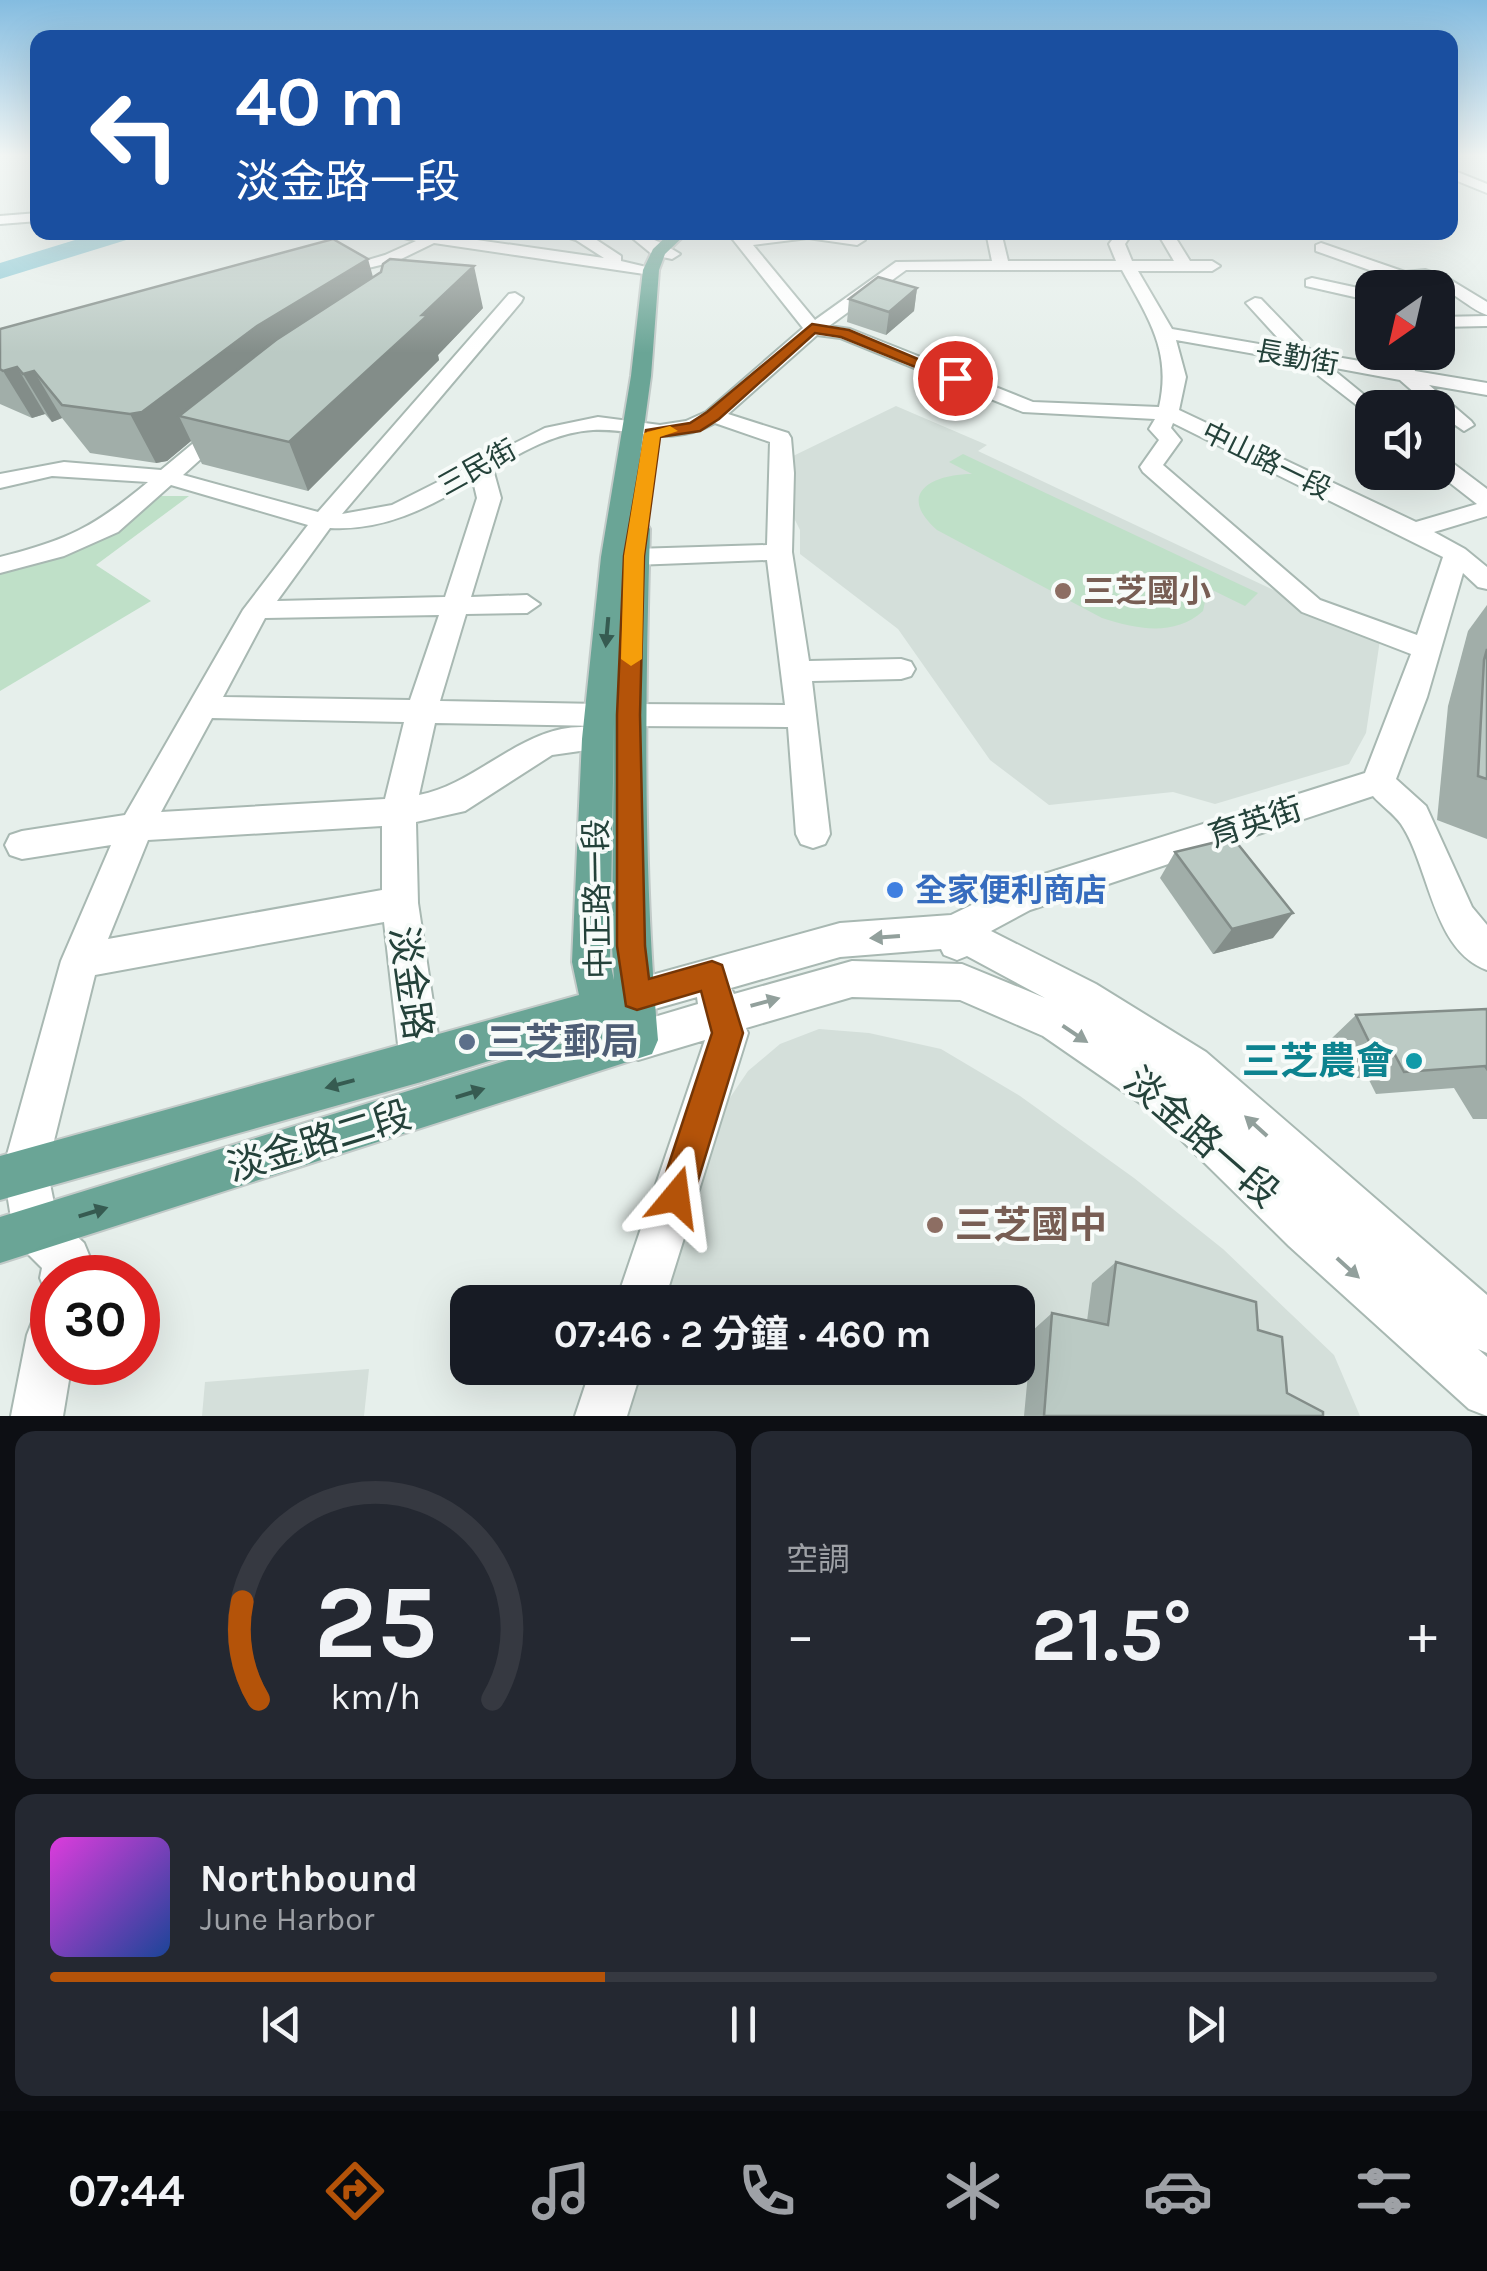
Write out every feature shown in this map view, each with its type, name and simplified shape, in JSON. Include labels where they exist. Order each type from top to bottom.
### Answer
[{"type":"main road","points":[[658,260],[674,240]]},
{"type":"main road","points":[[658,260],[685,240]]},
{"type":"main road","name":"中正路一段","points":[[638,1040],[619,1002],[591,962],[608,723],[614,557],[642,432],[666,272],[658,260]]},
{"type":"main road","name":"中正路一段","points":[[608,723],[634,556],[642,432]]},
{"type":"main road","name":"淡金路二段","points":[[13,1173],[421,1062],[619,1002]]},
{"type":"main road","name":"淡金路二段","points":[[18,1235],[638,1040]]},
{"type":"street","points":[[311,282],[390,258],[430,240]]},
{"type":"street","points":[[476,240],[658,260]]},
{"type":"street","points":[[586,240],[614,258],[658,260]]},
{"type":"street","points":[[639,240],[658,260]]},
{"type":"street","points":[[740,240],[812,328],[844,333],[1030,408],[1168,413],[1160,429],[1170,440],[1151,467],[1311,606],[1426,649]]},
{"type":"street","points":[[837,258],[857,240]]},
{"type":"street","points":[[995,240],[1001,263]]},
{"type":"street","points":[[1120,240],[1117,244],[1126,264]]},
{"type":"street","points":[[1169,240],[1184,265]]},
{"type":"street","points":[[1322,248],[1370,270]]},
{"type":"street","points":[[713,416],[812,328],[888,271],[934,255],[1001,263],[1212,266]]},
{"type":"street","name":"中山路一段","points":[[1126,264],[1166,333],[1176,377],[1168,413],[1414,530],[1475,565]]},
{"type":"street","points":[[1312,284],[1355,293]]},
{"type":"street","points":[[1455,291],[1487,310]]},
{"type":"street","points":[[57,1255],[18,1235],[13,1173],[80,961],[136,827],[256,610],[324,521],[515,298]]},
{"type":"street","points":[[1255,302],[1309,360],[1355,397]]},
{"type":"street","points":[[1455,323],[1487,321]]},
{"type":"street","points":[[1455,332],[1458,323]]},
{"type":"street","name":"長勤街","points":[[1166,333],[1487,389]]},
{"type":"street","points":[[1405,370],[1406,376],[1464,425]]},
{"type":"street","points":[[0,565],[55,552],[109,527],[243,412]]},
{"type":"street","points":[[713,416],[780,438],[783,474],[779,552],[802,716],[813,834]]},
{"type":"street","name":"三民街","points":[[0,480],[52,469],[170,478],[324,521],[373,519],[481,467],[528,439],[584,424],[642,432],[694,428],[713,416]]},
{"type":"street","name":"淡金路","points":[[421,1062],[400,904],[399,812],[422,711],[489,498],[481,467]]},
{"type":"street","points":[[1414,530],[1483,497],[1455,476]]},
{"type":"street","points":[[634,556],[779,552]]},
{"type":"street","points":[[1475,565],[1426,649],[1378,782],[1414,814],[1459,918],[1487,953]]},
{"type":"street","points":[[256,610],[527,604]]},
{"type":"street","points":[[796,670],[900,669]]},
{"type":"street","points":[[202,707],[422,711],[608,723],[802,716]]},
{"type":"street","points":[[22,845],[136,827],[399,812],[453,802],[545,744],[608,723]]},
{"type":"street","name":"育英街","points":[[956,931],[1019,898],[1378,782]]},
{"type":"street","points":[[80,961],[400,904]]},
{"type":"street","points":[[956,931],[962,982]]},
{"type":"street","name":"淡金路一段","points":[[638,1040],[716,994],[840,940],[956,931],[1082,997],[1191,1068],[1487,1328]]},
{"type":"street","name":"淡金路一段","points":[[619,1002],[852,979],[962,982],[1057,1022],[1168,1097],[1306,1230],[1487,1391]]},
{"type":"street","points":[[646,1285],[728,1033],[716,994]]},
{"type":"street","points":[[1301,1166],[1306,1230]]},
{"type":"street","points":[[37,1416],[43,1385]]},
{"type":"street","points":[[601,1416],[612,1385]]},
{"type":"shaded area","name":"三芝國小","points":[[896,406],[987,445],[978,451],[1380,640],[1366,733],[1349,764],[1215,804],[1173,792],[1049,805],[990,760],[898,629],[800,554],[800,530],[790,510],[789,458]]},
{"type":"shaded area","name":"三芝國中","points":[[819,1029],[869,1033],[941,1049],[1020,1096],[1134,1178],[1223,1249],[1334,1355],[1360,1416],[617,1416],[627,1385],[1035,1385],[1035,1285],[659,1285],[715,1120],[748,1071],[780,1044]]},
{"type":"shaded area","points":[[369,1369],[364,1416],[202,1416],[205,1382]]},
{"type":"green space","points":[[963,454],[1258,593],[1245,606],[1202,585],[1206,597],[1203,611],[1167,628],[1102,618],[937,530],[925,517],[919,506],[924,488],[944,478],[972,474],[949,462]]},
{"type":"green space","points":[[152,496],[189,496],[96,565],[151,601],[0,691],[0,569]]},
{"type":"building","points":[[329,240],[368,259],[257,326],[142,412],[130,414],[62,405],[34,371],[23,374],[17,367],[3,371],[0,329]]},
{"type":"building","points":[[390,259],[474,266],[422,315],[428,315],[289,442],[179,416],[276,340],[381,272]]},
{"type":"building","points":[[878,277],[917,288],[889,312],[849,299]]},
{"type":"building","points":[[1487,649],[1487,779],[1478,776]]},
{"type":"building","points":[[1233,838],[1293,913],[1232,929],[1175,852]]},
{"type":"building","points":[[1487,1009],[1487,1069],[1485,1066],[1404,1072],[1395,1055],[1376,1056],[1356,1015]]},
{"type":"building","points":[[1116,1262],[1256,1302],[1258,1330],[1282,1337],[1287,1393],[1323,1412],[1323,1416],[1044,1416],[1052,1313],[1108,1325]]},
{"type":"waterway","points":[[0,271],[102,240]]},
{"type":"slow traffic","points":[[631,659],[634,556],[652,433],[670,431]]},
{"type":"place","name":"三芝國小","points":[[1063,591]]},
{"type":"place","name":"全家便利商店","points":[[895,890]]},
{"type":"place","name":"三芝郵局","points":[[467,1042]]},
{"type":"place","name":"三芝農會","points":[[1414,1061]]},
{"type":"place","name":"三芝國中","points":[[935,1225]]},
{"type":"route","points":[[676,1197],[728,1033],[712,974],[637,996],[631,946],[628,715],[634,556],[652,433],[694,428],[713,416],[812,328],[844,333],[955,378]]}]
